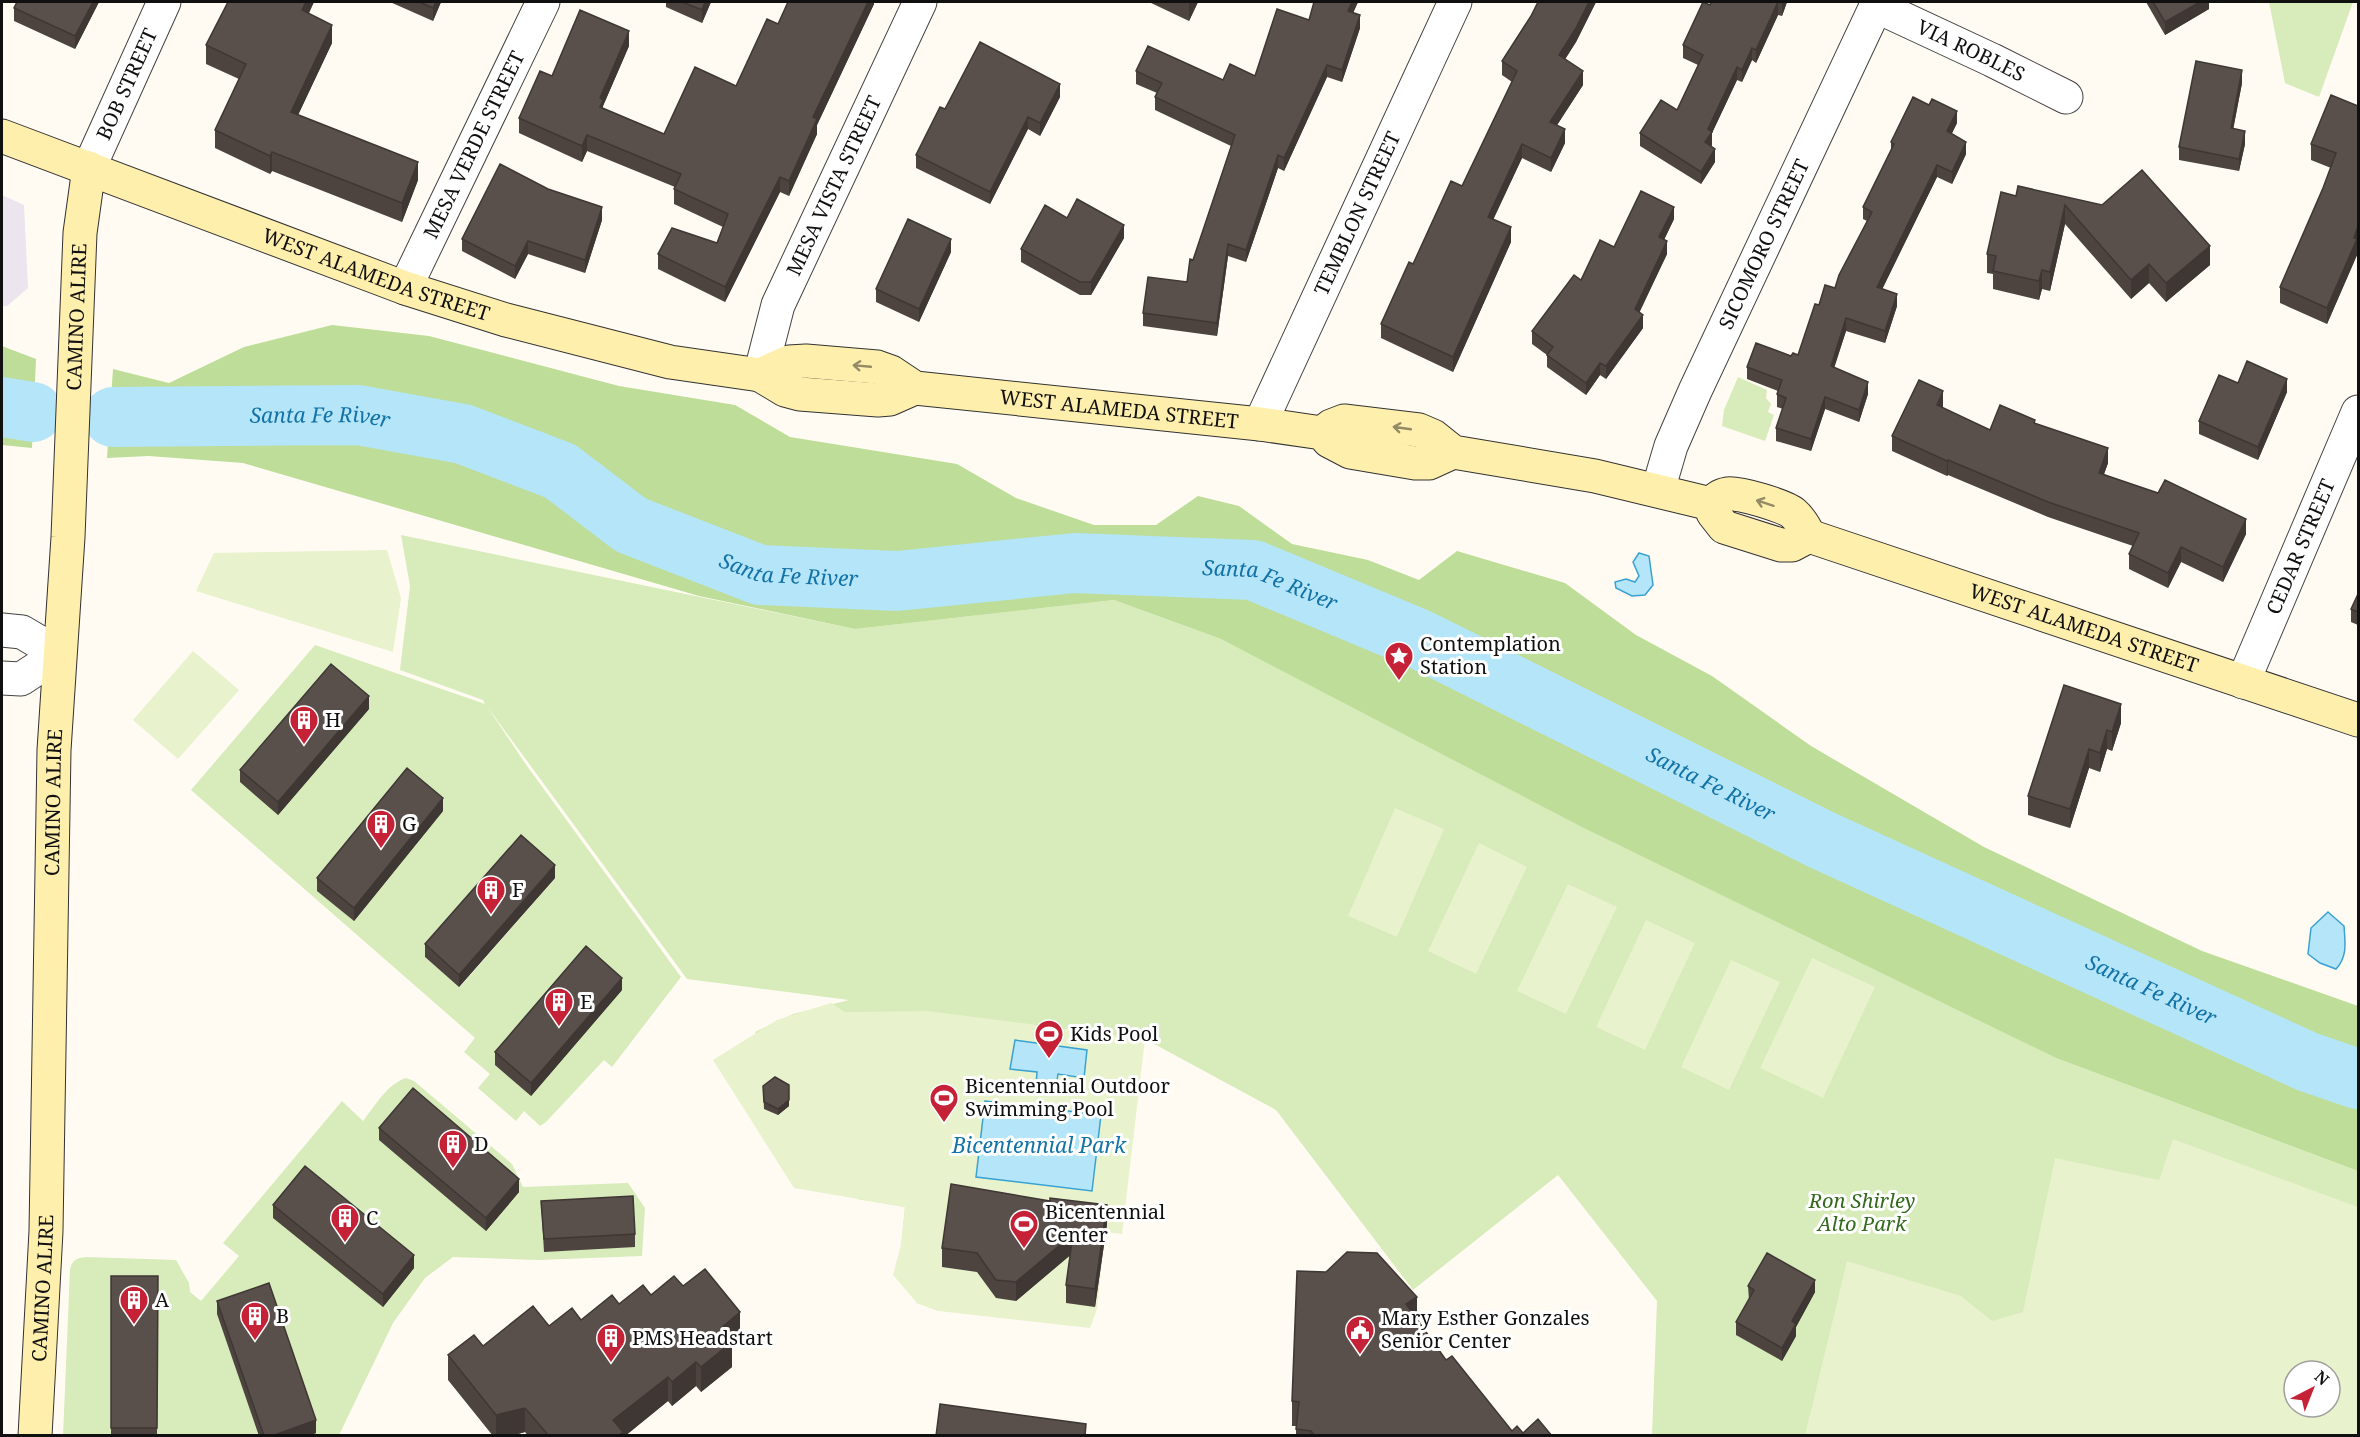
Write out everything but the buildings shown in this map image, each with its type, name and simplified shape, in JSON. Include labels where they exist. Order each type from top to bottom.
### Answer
[{"type":"street","name":"BOB STREET","points":[[89,168],[164,2]]},
{"type":"street","name":"MESA VERDE STREET","points":[[405,288],[543,2]]},
{"type":"street","name":"MESA VISTA STREET","points":[[760,375],[778,305],[920,2]]},
{"type":"street","name":"TEMBLON STREET","points":[[1260,424],[1455,2]]},
{"type":"street","name":"VIA ROBLES","points":[[1877,4],[2066,97]]},
{"type":"street","name":"SICOMORO STREET","points":[[1658,490],[1671,446],[1695,391],[1877,4]]},
{"type":"street","name":"WEST ALAMEDA STREET","points":[[2,136],[405,288],[506,320],[634,354],[703,368],[760,375],[785,390],[800,394],[878,400],[890,399],[915,388],[1260,424],[1322,433],[1331,426],[1344,421],[1419,430],[1433,436],[1453,452],[1557,469],[1658,490],[1711,504],[1718,497],[1738,494],[1791,511],[1806,527],[1809,536],[2358,720]]},
{"type":"street","name":"CAMINO ALIRE","points":[[35,1436],[46,1231],[54,750],[68,537],[80,233],[89,168]]},
{"type":"street","name":"CEDAR STREET","points":[[2242,682],[2358,412]]},
{"type":"street","points":[[2,630],[22,632],[59,654],[21,679],[2,678]]},
{"type":"shaded area","points":[[2,195],[24,205],[28,288],[7,306],[2,306]]},
{"type":"green space","points":[[2269,2],[2353,2],[2319,97],[2285,83]]},
{"type":"green space","points":[[332,325],[429,336],[619,386],[735,405],[790,437],[957,464],[1016,498],[1094,525],[1156,525],[1198,496],[1239,506],[1292,544],[1368,560],[1419,580],[1457,551],[1565,583],[1636,635],[1712,676],[1811,746],[1984,847],[2202,951],[2358,1006],[2358,1171],[2056,1058],[1580,826],[1221,639],[1114,600],[855,629],[699,596],[243,463],[149,456],[107,458],[113,369],[169,383],[244,347]]},
{"type":"green space","points":[[2,346],[36,359],[32,448],[2,445]]},
{"type":"green space","points":[[1738,377],[1767,390],[1766,398],[1771,404],[1768,412],[1774,415],[1765,441],[1722,426],[1724,410]]},
{"type":"green space","name":"Ron Shirley Alto Park","points":[[401,535],[855,629],[1114,600],[1221,639],[2056,1058],[2358,1171],[2358,1435],[1652,1435],[1657,1301],[1558,1175],[1413,1290],[1276,1110],[1145,1039],[939,1311],[917,1303],[898,1277],[905,1207],[857,1199],[755,1032],[793,1014],[849,1000],[687,979],[486,705],[527,766],[681,977],[612,1067],[604,1060],[540,1126],[524,1111],[516,1121],[478,1088],[490,1074],[464,1052],[475,1038],[191,790],[315,645],[485,704],[483,700],[400,670],[410,586]],"holes":[[[555,878],[460,987],[425,957]]]},
{"type":"green space","points":[[387,550],[401,598],[393,652],[196,591],[214,553]]},
{"type":"green space","points":[[193,651],[239,690],[178,759],[133,720]]},
{"type":"green space","points":[[1395,808],[1444,829],[1397,937],[1348,916]]},
{"type":"green space","points":[[1479,843],[1527,867],[1476,974],[1428,951]]},
{"type":"green space","points":[[1568,884],[1617,907],[1566,1014],[1517,991]]},
{"type":"green space","points":[[1646,920],[1695,943],[1645,1050],[1596,1027]]},
{"type":"green space","points":[[1812,958],[1875,987],[1823,1098],[1760,1068]]},
{"type":"green space","points":[[1731,960],[1780,982],[1729,1090],[1681,1067]]},
{"type":"green space","name":"Bicentennial Outdoor Swimming Pool","points":[[831,1003],[845,1012],[928,1011],[1145,1039],[1122,1234],[1105,1232],[1097,1309],[1090,1328],[939,1311],[917,1303],[893,1275],[901,1245],[905,1207],[794,1188],[713,1060],[777,1020]]},
{"type":"green space","points":[[406,1078],[414,1081],[512,1164],[523,1187],[628,1183],[645,1208],[642,1256],[539,1260],[453,1257],[425,1278],[393,1323],[339,1435],[63,1436],[70,1270],[73,1262],[86,1257],[176,1260],[189,1283],[190,1292],[201,1301],[239,1256],[223,1243],[342,1101],[363,1121],[387,1090]]},
{"type":"green space","points":[[2173,1139],[2358,1207],[2358,1435],[1805,1435],[1847,1261],[1961,1296],[1992,1321],[2023,1312],[2055,1158],[2159,1180]]},
{"type":"water","points":[[1639,553],[1649,556],[1653,585],[1645,595],[1632,596],[1616,588],[1615,582],[1626,579],[1635,582],[1639,576],[1633,562]]},
{"type":"water","points":[[2328,912],[2344,926],[2344,954],[2336,969],[2320,963],[2308,954],[2311,928]]},
{"type":"water","name":"Kids Pool","points":[[1015,1040],[1087,1050],[1084,1078],[1058,1074],[1056,1088],[1036,1085],[1037,1072],[1010,1069]]},
{"type":"water","name":"Bicentennial Park","points":[[985,1101],[1101,1115],[1092,1191],[976,1177]]},
{"type":"waterway","name":"Santa Fe River","points":[[2,407],[33,412]]},
{"type":"waterway","name":"Santa Fe River","points":[[113,417],[358,415],[463,434],[560,471],[631,525],[760,575],[897,581],[1075,563],[1253,570],[1419,639],[1822,840],[2308,1062],[2358,1079]]},
{"type":"place","name":"Contemplation Station","points":[[1399,682]]},
{"type":"place","name":"H","points":[[304,746]]},
{"type":"place","name":"G","points":[[381,850]]},
{"type":"place","name":"F","points":[[491,916]]},
{"type":"place","name":"E","points":[[559,1028]]},
{"type":"place","name":"Kids Pool","points":[[1049,1060]]},
{"type":"place","name":"Bicentennial Outdoor Swimming Pool","points":[[944,1124]]},
{"type":"place","name":"D","points":[[453,1170]]},
{"type":"place","name":"C","points":[[345,1244]]},
{"type":"place","name":"Bicentennial Center","points":[[1024,1250]]},
{"type":"place","name":"A","points":[[134,1326]]},
{"type":"place","name":"B","points":[[255,1342]]},
{"type":"place","name":"Mary Esther Gonzales Senior Center","points":[[1360,1356]]},
{"type":"place","name":"PMS Headstart","points":[[611,1364]]}]
